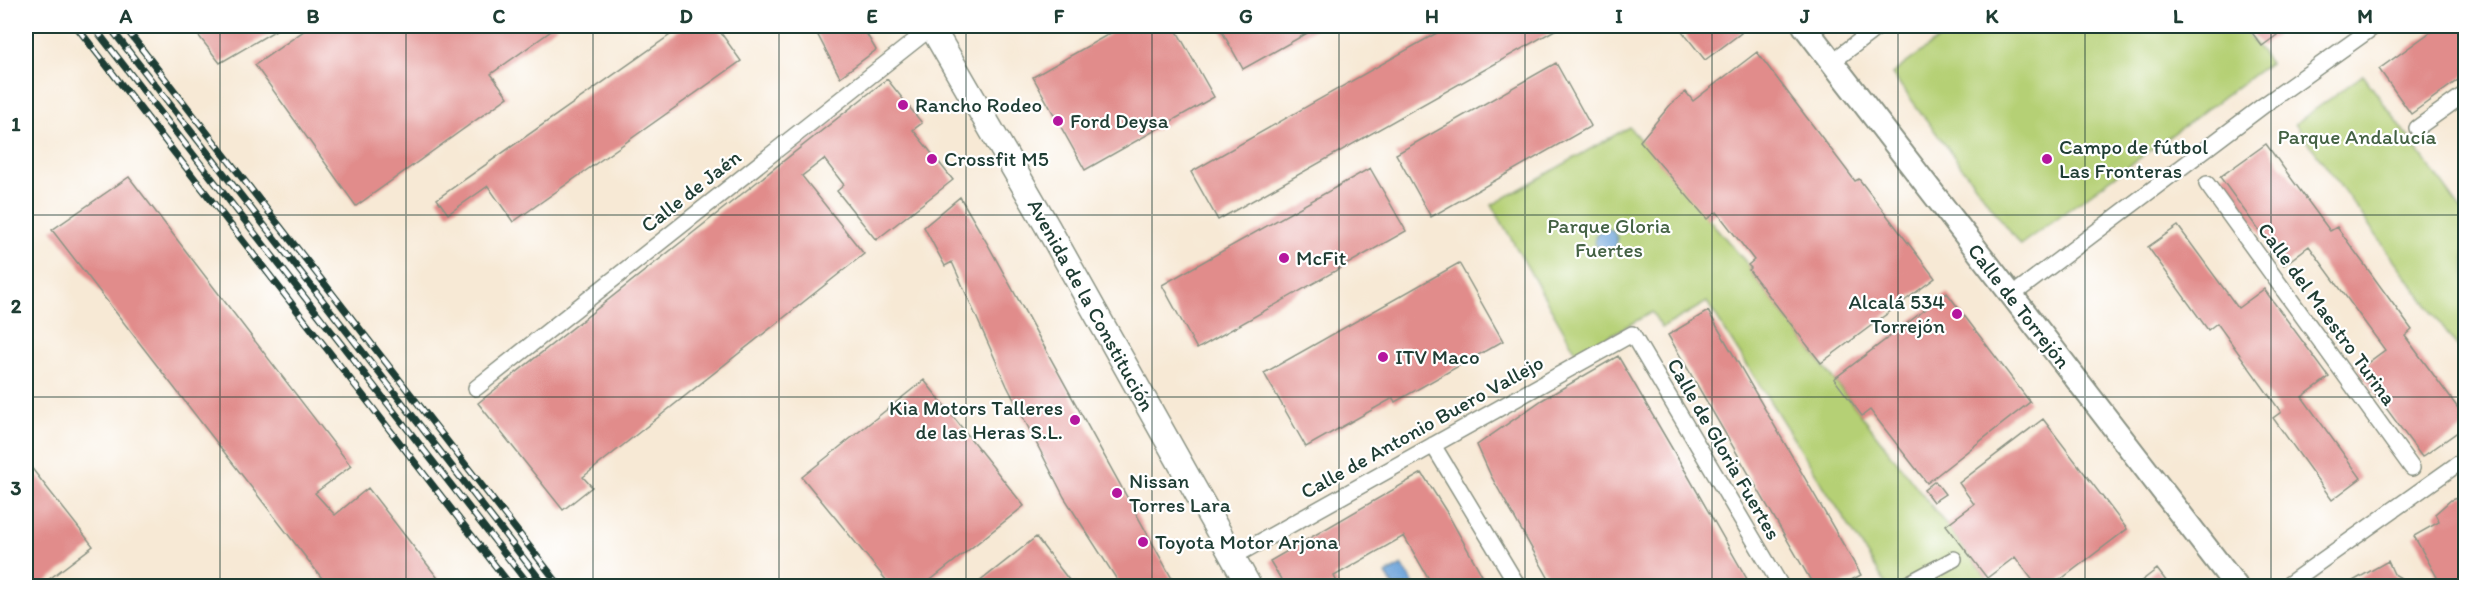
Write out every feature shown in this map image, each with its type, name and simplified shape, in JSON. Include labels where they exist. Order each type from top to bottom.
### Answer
[{"type":"main road","name":"Avenida de la Constitución","points":[[932,26],[1249,586]]},
{"type":"street","name":"Calle de Jaén","points":[[476,388],[932,26]]},
{"type":"street","name":"Calle de Torrejón","points":[[1804,26],[2236,586]]},
{"type":"street","points":[[1832,62],[1879,26]]},
{"type":"street","points":[[2011,296],[2255,112],[2375,26]]},
{"type":"street","points":[[2417,128],[2466,93]]},
{"type":"street","name":"Calle del Maestro Turina","points":[[2207,184],[2412,468]]},
{"type":"street","name":"Calle de Antonio Buero Vallejo","points":[[1233,557],[1632,334]]},
{"type":"street","name":"Calle de Gloria Fuertes","points":[[1632,334],[1780,586]]},
{"type":"street","points":[[1432,445],[1518,586]]},
{"type":"street","points":[[2286,586],[2466,458]]},
{"type":"street","points":[[1904,586],[1954,559]]},
{"type":"green space","name":"Campo de fútbol Las Fronteras","points":[[1956,26],[2242,26],[2270,63],[2020,245],[1892,74]]},
{"type":"green space","name":"Parque Andalucía","points":[[2363,75],[2465,215],[2465,357],[2295,124]]},
{"type":"green space","name":"Parque Gloria Fuertes","points":[[1629,127],[1751,268],[1749,270],[1987,578],[1996,586],[1887,586],[1707,302],[1662,328],[1652,312],[1577,354],[1492,205]]},
{"type":"water","points":[[1606,229],[1614,232],[1617,240],[1614,248],[1606,251],[1598,248],[1595,240],[1598,232]]},
{"type":"water","points":[[1402,565],[1415,586],[1393,586],[1386,574]]},
{"type":"building","points":[[191,26],[283,26],[220,63]]},
{"type":"building","points":[[311,26],[558,26],[491,74],[508,97],[356,206],[255,65]]},
{"type":"building","points":[[683,26],[716,26],[741,61],[513,222],[488,186],[448,214],[437,199]]},
{"type":"building","points":[[813,26],[862,26],[876,50],[840,77]]},
{"type":"building","points":[[1123,26],[1174,26],[1214,97],[1085,170],[1033,77]]},
{"type":"building","points":[[1219,26],[1320,26],[1243,69]]},
{"type":"building","points":[[1449,26],[1562,26],[1218,220],[1191,172]]},
{"type":"building","points":[[1678,26],[1736,26],[1741,33],[1705,60]]},
{"type":"building","points":[[2247,26],[2282,26],[2274,32],[2277,35],[2262,46]]},
{"type":"building","points":[[2439,26],[2466,26],[2466,74],[2411,114],[2379,69]]},
{"type":"building","points":[[1757,52],[1855,181],[1859,179],[1935,278],[1821,363],[1749,270],[1751,268],[1748,265],[1754,260],[1717,212],[1707,219],[1640,141],[1671,104],[1686,92],[1693,101]]},
{"type":"building","points":[[1556,63],[1591,126],[1431,217],[1396,154]]},
{"type":"building","points":[[887,79],[922,123],[913,130],[953,180],[876,240],[837,191],[844,185],[824,159],[802,176],[864,254],[583,477],[592,487],[563,510],[478,403]]},
{"type":"building","points":[[2266,144],[2330,231],[2337,227],[2412,330],[2405,336],[2466,419],[2466,426],[2422,457],[2358,370],[2385,350],[2309,246],[2284,265],[2220,177]]},
{"type":"building","name":"McFit","points":[[1370,168],[1406,231],[1197,349],[1162,285]]},
{"type":"building","points":[[129,177],[351,466],[315,493],[335,515],[368,488],[444,586],[328,586],[52,230]]},
{"type":"building","points":[[960,197],[1176,586],[1121,586],[1064,497],[1007,386],[952,262],[945,266],[924,227]]},
{"type":"building","points":[[2178,226],[2238,308],[2264,289],[2329,377],[2302,397],[2361,478],[2332,500],[2273,418],[2281,412],[2217,323],[2208,330],[2148,247]]},
{"type":"building","name":"ITV Maco","points":[[1459,263],[1503,341],[1395,402],[1393,398],[1306,447],[1264,373]]},
{"type":"building","points":[[1947,293],[2030,402],[1927,483],[1870,410],[1862,416],[1834,379]]},
{"type":"building","points":[[1708,311],[1861,575],[1840,586],[1814,586],[1668,335]]},
{"type":"building","points":[[1618,356],[1751,586],[1553,586],[1491,476],[1477,445],[1542,400]]},
{"type":"building","points":[[924,380],[1024,506],[923,586],[891,586],[802,477]]},
{"type":"building","points":[[2043,419],[2127,529],[2052,586],[2037,586],[2015,557],[1987,578],[1946,525],[1974,504],[1959,483]]},
{"type":"building","points":[[26,461],[93,546],[40,586],[26,586]]},
{"type":"building","points":[[1422,473],[1488,586],[1433,586],[1404,536],[1334,576],[1339,586],[1285,586],[1270,561]]},
{"type":"building","points":[[1935,481],[1945,494],[1933,502],[1924,490]]},
{"type":"building","points":[[2466,495],[2466,584],[2442,586],[2414,536],[2439,522],[2435,514],[2451,500]]},
{"type":"building","points":[[1036,537],[1072,584],[1080,586],[980,586],[978,583]]},
{"type":"building","points":[[2388,561],[2394,574],[2401,578],[2405,586],[2344,586]]},
{"type":"building","points":[[2157,569],[2170,586],[2135,586]]},
{"type":"railway","points":[[76,26],[511,586]]},
{"type":"railway","points":[[93,26],[530,586]]},
{"type":"railway","points":[[109,26],[545,586]]},
{"type":"railway","points":[[124,26],[560,586]]},
{"type":"place","name":"Rancho Rodeo","points":[[903,105]]},
{"type":"place","name":"Ford Deysa","points":[[1058,121]]},
{"type":"place","name":"Crossfit M5","points":[[932,159]]},
{"type":"place","name":"Campo de fútbol Las Fronteras","points":[[2047,159]]},
{"type":"place","name":"McFit","points":[[1284,258]]},
{"type":"place","name":"Alcalá 534 Torrejón","points":[[1957,314]]},
{"type":"place","name":"ITV Maco","points":[[1383,357]]},
{"type":"place","name":"Kia Motors Talleres de las Heras S.L.","points":[[1075,420]]},
{"type":"place","name":"Nissan Torres Lara","points":[[1117,493]]},
{"type":"place","name":"Toyota Motor Arjona","points":[[1143,542]]}]
